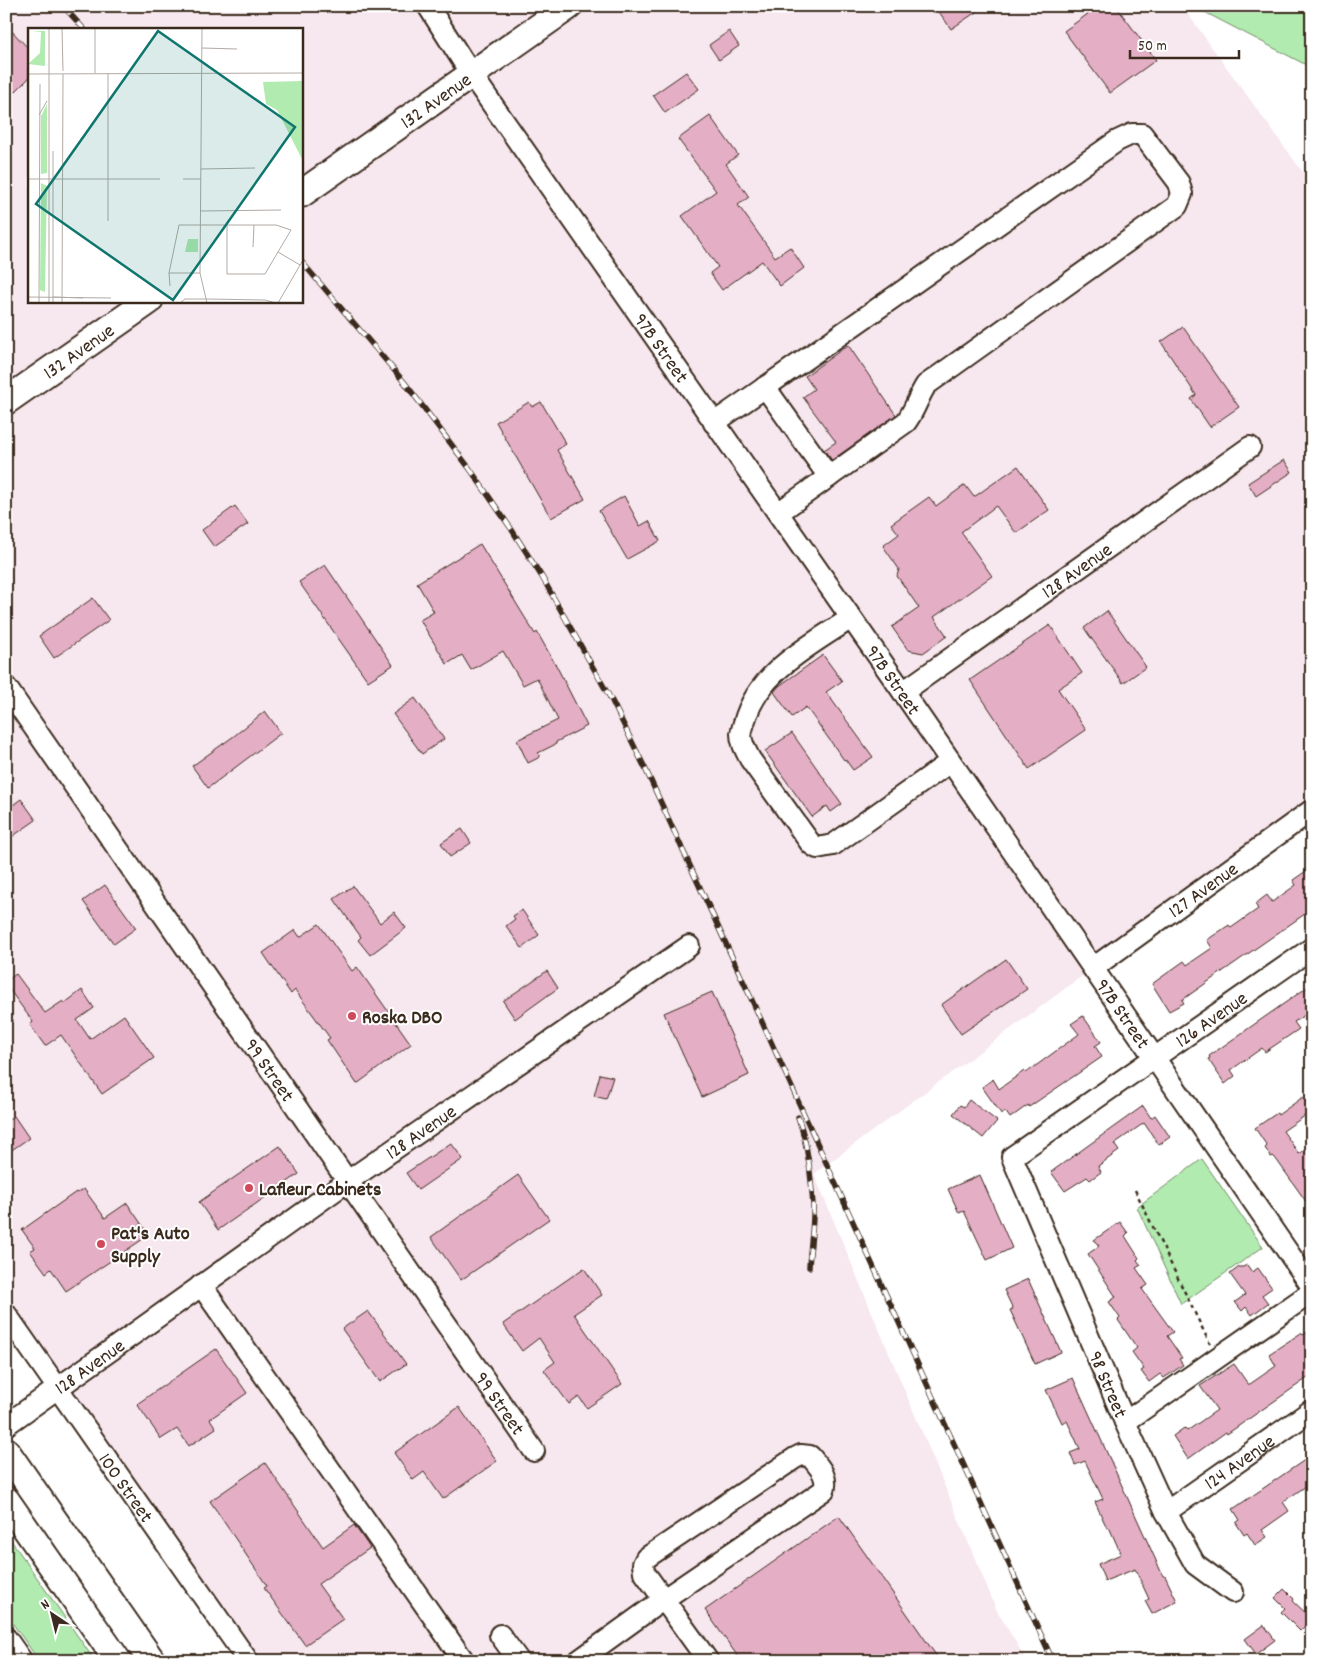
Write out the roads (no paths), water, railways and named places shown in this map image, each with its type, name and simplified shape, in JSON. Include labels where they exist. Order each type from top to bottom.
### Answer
[{"type":"main road","name":"132 Avenue","points":[[302,193],[569,6]]},
{"type":"main road","name":"132 Avenue","points":[[6,401],[148,302]]},
{"type":"main road","points":[[6,1451],[152,1661]]},
{"type":"main road","points":[[6,1500],[118,1661]]},
{"type":"street","name":"97B Street","points":[[428,6],[471,74],[903,692],[1312,1287]]},
{"type":"street","points":[[714,423],[1117,141],[1132,134],[1142,134],[1180,183],[1182,194],[1177,206],[926,385],[919,395],[912,415],[906,422],[778,513]]},
{"type":"street","points":[[765,387],[829,476]]},
{"type":"street","name":"128 Avenue","points":[[903,692],[1250,447]]},
{"type":"street","points":[[851,618],[780,666],[768,678],[752,700],[746,714],[741,735],[750,759],[811,844],[817,848],[833,844],[950,762]]},
{"type":"street","name":"99 Street","points":[[6,688],[534,1451]]},
{"type":"street","name":"127 Avenue","points":[[1093,968],[1312,810]]},
{"type":"street","name":"128 Avenue","points":[[6,1425],[348,1181],[688,946]]},
{"type":"street","name":"126 Avenue","points":[[1012,1157],[1312,948]]},
{"type":"street","name":"98 Street","points":[[1012,1157],[1125,1422],[1166,1512],[1195,1564],[1233,1592]]},
{"type":"street","points":[[202,1285],[464,1661]]},
{"type":"street","points":[[1125,1422],[1312,1292]]},
{"type":"street","name":"100 Street","points":[[6,1314],[248,1661]]},
{"type":"street","name":"124 Avenue","points":[[1166,1512],[1312,1410]]},
{"type":"street","points":[[578,1661],[664,1599],[824,1490],[827,1484],[826,1477],[810,1456],[801,1455],[795,1458],[646,1558],[643,1564],[644,1572],[664,1599],[708,1661]]},
{"type":"street","points":[[500,1635],[519,1661]]},
{"type":"street","points":[[6,1638],[22,1661]]},
{"type":"railway","points":[[63,6],[83,28]]},
{"type":"railway","points":[[302,262],[405,383],[470,469],[542,577],[612,701],[645,768],[762,1022],[1053,1661]]},
{"type":"railway","points":[[798,1117],[807,1150],[813,1205],[809,1267]]},
{"type":"place","name":"Roska DBO","points":[[352,1016]]},
{"type":"place","name":"Lafleur Cabinets","points":[[249,1188]]},
{"type":"place","name":"Pat's Auto Supply","points":[[101,1244]]}]
